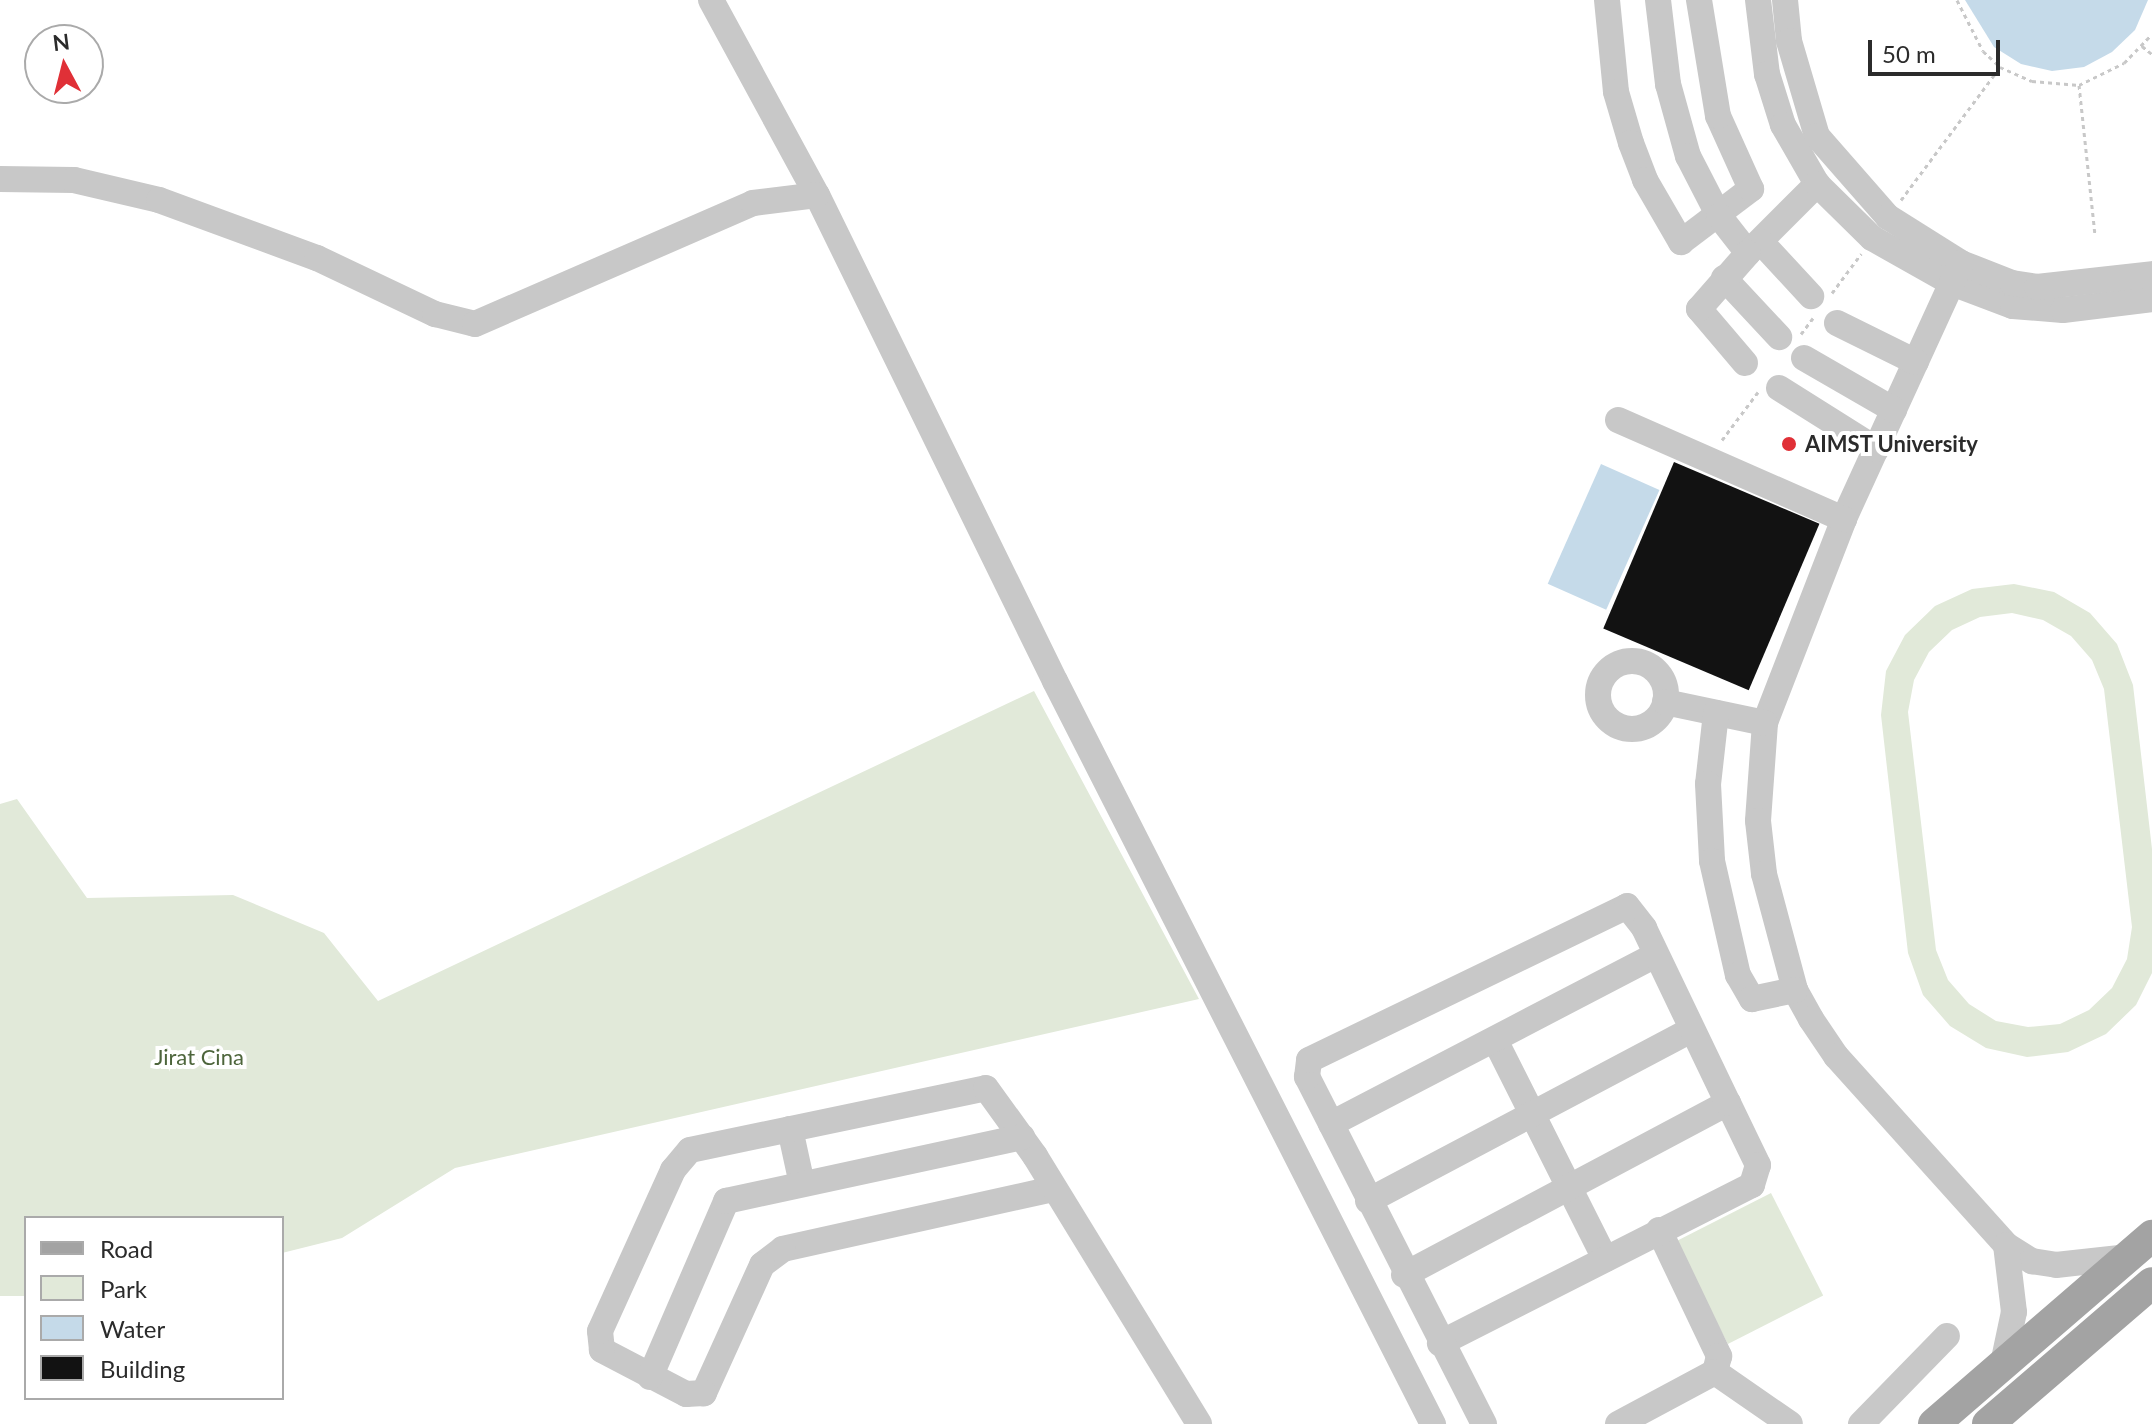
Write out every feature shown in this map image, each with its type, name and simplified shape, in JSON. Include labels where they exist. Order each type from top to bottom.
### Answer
[{"type":"main road","points":[[1934,1424],[2152,1236]]},
{"type":"main road","points":[[1988,1424],[2152,1283]]},
{"type":"street","points":[[711,0],[817,195],[1061,695],[1433,1424]]},
{"type":"street","points":[[1607,0],[1616,92],[1651,192],[1681,242],[1748,195],[1750,184],[1718,116],[1709,76],[1699,0]]},
{"type":"street","points":[[1658,0],[1668,84],[1688,156],[1719,216],[1823,308],[1916,362]]},
{"type":"street","points":[[1788,3],[1817,136],[1880,228]]},
{"type":"street","points":[[1757,4],[1772,97],[1817,184],[1880,228],[1956,273],[2038,310],[2152,299]]},
{"type":"street","points":[[1668,84],[1709,76]]},
{"type":"street","points":[[0,179],[74,180],[159,200],[317,258],[435,314],[475,324],[753,203],[817,195]]},
{"type":"street","points":[[1745,363],[1701,317],[1700,301],[1817,184]]},
{"type":"street","points":[[1956,273],[2037,287],[2152,274]]},
{"type":"street","points":[[1956,273],[1844,519],[1765,723],[1759,834],[1795,990],[1836,1056],[2006,1245],[2032,1261],[2056,1265],[2127,1257]]},
{"type":"street","points":[[1724,278],[1794,344],[1894,410]]},
{"type":"street","points":[[1771,387],[1876,449]]},
{"type":"street","points":[[1618,420],[1844,519]]},
{"type":"street","points":[[1665,702],[1765,723]]},
{"type":"street","points":[[1716,713],[1708,784],[1712,861],[1738,975],[1752,999],[1795,990]]},
{"type":"street","points":[[1440,1343],[1758,1179],[1758,1165],[1636,913],[1619,907],[1309,1060],[1307,1077],[1404,1275],[1440,1343],[1484,1424]]},
{"type":"street","points":[[1331,1124],[1496,1042],[1656,955]]},
{"type":"street","points":[[1368,1201],[1691,1030]]},
{"type":"street","points":[[1496,1042],[1605,1259]]},
{"type":"street","points":[[1053,1189],[783,1249],[762,1265],[712,1386],[686,1394],[608,1358],[600,1331],[673,1170],[690,1150],[986,1088],[1022,1137],[1199,1424]]},
{"type":"street","points":[[1404,1275],[1728,1103]]},
{"type":"street","points":[[790,1129],[802,1184]]},
{"type":"street","points":[[650,1377],[726,1201],[1022,1137]]},
{"type":"street","points":[[1618,1424],[1715,1372],[1719,1356],[1659,1230]]},
{"type":"street","points":[[2003,1364],[2014,1312],[2006,1245]]},
{"type":"street","points":[[1861,1424],[1947,1336]]},
{"type":"street","points":[[1715,1372],[1776,1420]]},
{"type":"path","points":[[1957,0],[1983,51],[2000,67],[2032,81],[2079,85],[2124,63],[2152,34]]},
{"type":"path","points":[[2142,46],[2152,54]]},
{"type":"path","points":[[1794,344],[2000,67]]},
{"type":"path","points":[[2079,85],[2095,235]]},
{"type":"path","points":[[1708,459],[1771,387]]},
{"type":"green space","points":[[2014,584],[2054,592],[2090,613],[2117,644],[2133,685],[2152,849],[2152,973],[2136,1005],[2106,1034],[2068,1052],[2027,1057],[1986,1048],[1950,1026],[1923,995],[1908,953],[1881,715],[1886,671],[1905,635],[1935,606],[1972,589]],"holes":[[[2012,613],[2043,620],[2071,636],[2092,660],[2104,689],[2132,927],[2127,959],[2112,988],[2089,1010],[2060,1024],[2028,1027],[1996,1021],[1969,1004],[1948,980],[1936,950],[1908,712],[1914,680],[1929,652],[1952,630],[1980,617]]]},
{"type":"green space","name":"Jirat Cina","points":[[1034,691],[1199,999],[455,1168],[342,1238],[284,1252],[284,1216],[24,1216],[24,1296],[0,1296],[0,804],[17,799],[87,898],[233,895],[324,933],[378,1001]]},
{"type":"green space","points":[[1771,1193],[1823,1295],[1728,1344],[1676,1242]]},
{"type":"water","points":[[1965,0],[2148,0],[2135,30],[2112,52],[2084,67],[2052,71],[2021,64],[1994,47]]},
{"type":"water","points":[[1601,464],[1659,490],[1606,610],[1548,584]]},
{"type":"building","points":[[1674,462],[1819,524],[1749,690],[1603,629]]},
{"type":"place","name":"AIMST University","points":[[1789,444]]}]
